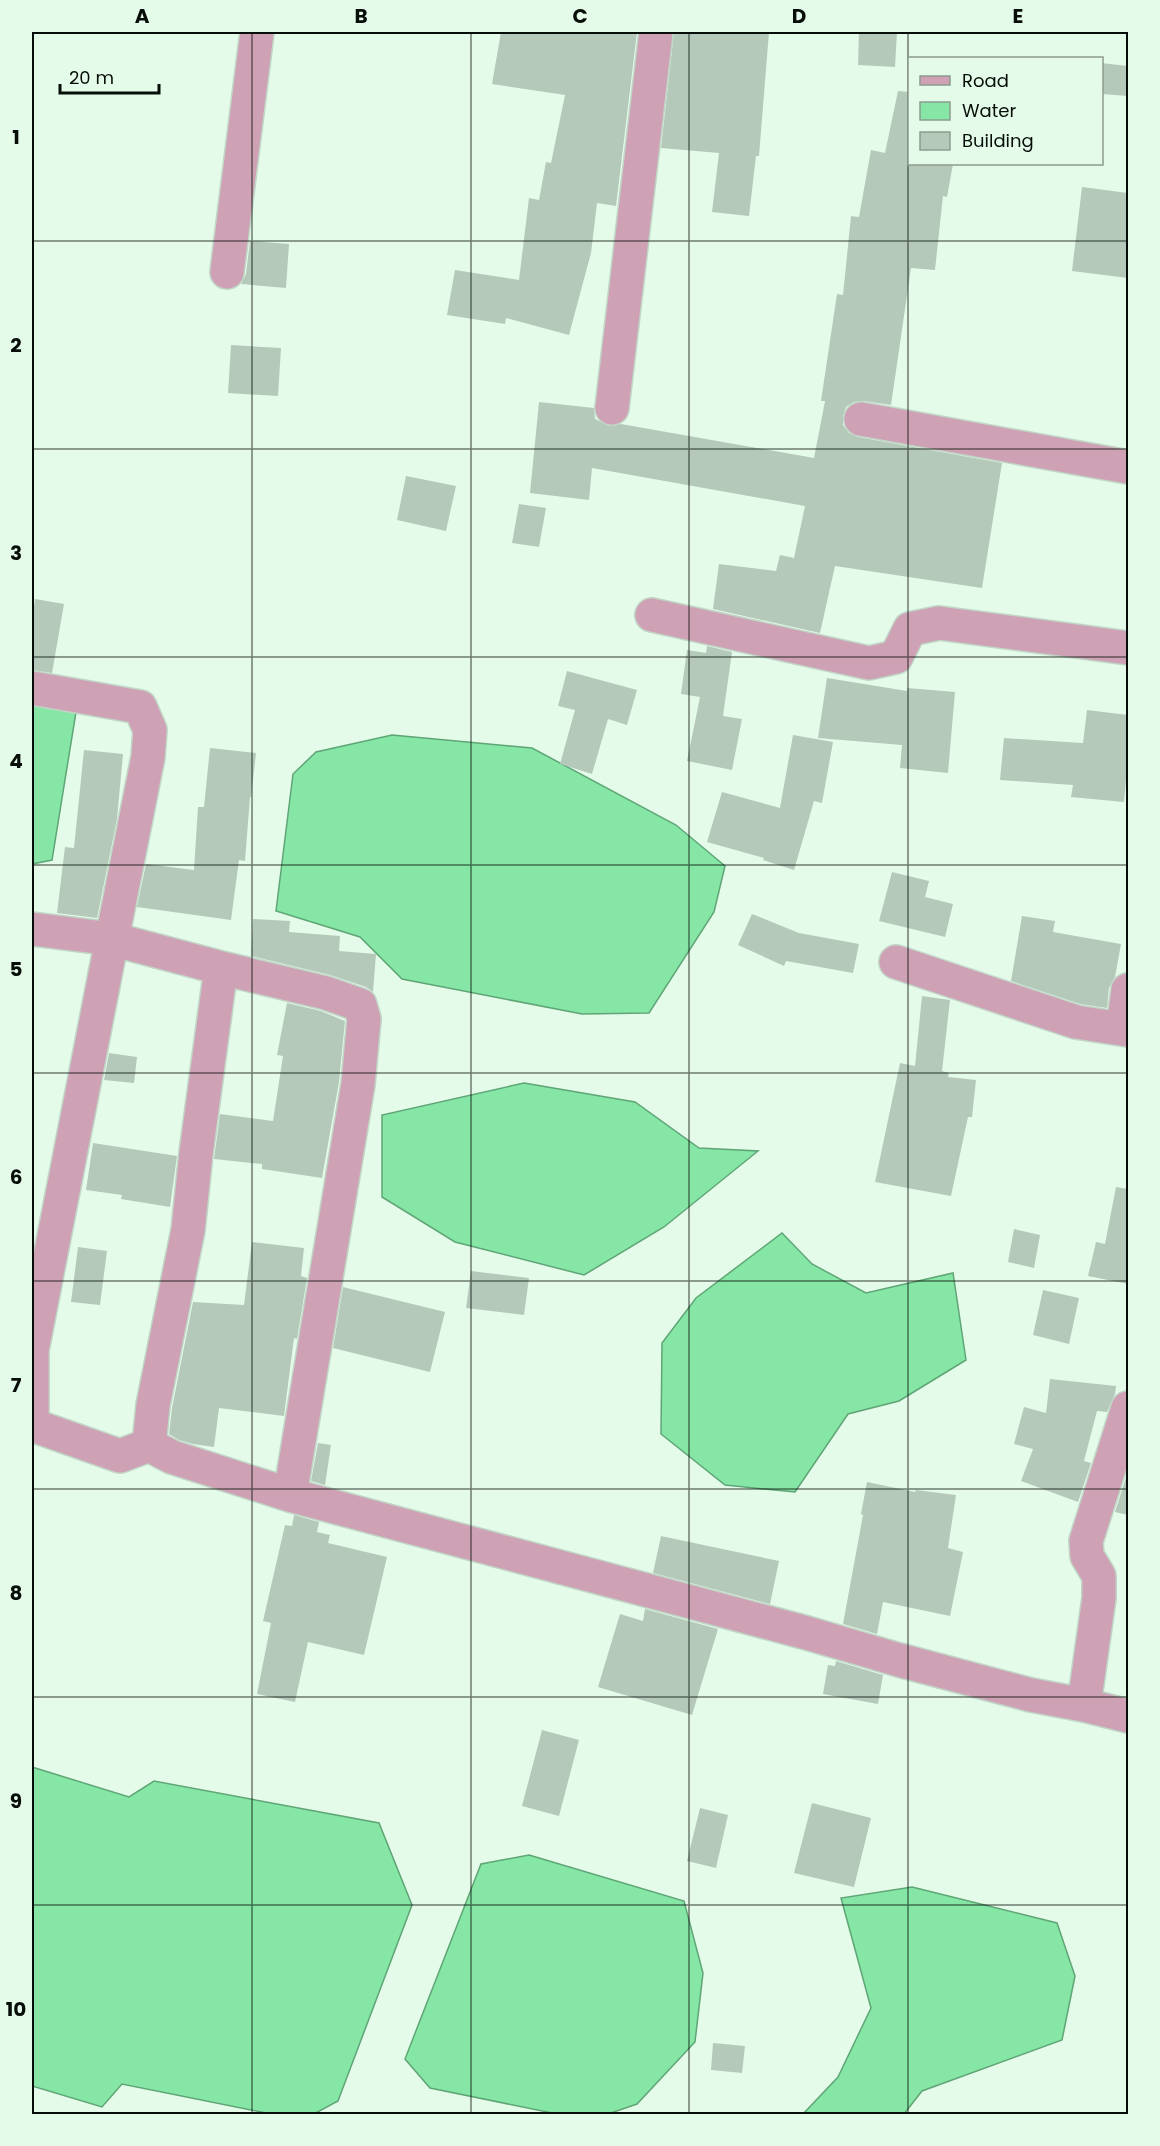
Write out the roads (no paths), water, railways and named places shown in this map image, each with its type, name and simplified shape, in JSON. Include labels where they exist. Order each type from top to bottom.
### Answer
[{"type":"street","points":[[228,272],[257,32]]},
{"type":"street","points":[[612,408],[656,32]]},
{"type":"street","points":[[861,419],[1128,467]]},
{"type":"street","points":[[652,615],[869,663],[896,657],[910,629],[939,623],[1128,648]]},
{"type":"street","points":[[32,688],[140,707],[150,730],[148,757],[32,1350],[32,1425],[120,1456],[149,1445],[172,1457],[290,1495],[807,1633],[921,1666],[1031,1695],[1128,1716]]},
{"type":"street","points":[[32,929],[112,939],[326,993],[360,1005],[364,1019],[358,1084],[290,1495]]},
{"type":"street","points":[[896,962],[1077,1022],[1126,1029],[1128,990]]},
{"type":"street","points":[[149,1445],[153,1405],[188,1230],[221,968]]},
{"type":"street","points":[[1084,1705],[1099,1598],[1099,1576],[1087,1556],[1086,1541],[1128,1408]]},
{"type":"water","points":[[32,705],[76,712],[52,860],[32,864]]},
{"type":"water","points":[[392,735],[532,748],[676,825],[725,866],[714,912],[649,1013],[582,1014],[402,979],[360,937],[276,911],[293,774],[316,752]]},
{"type":"water","points":[[524,1083],[635,1102],[699,1148],[758,1151],[664,1227],[584,1275],[455,1242],[382,1197],[382,1115]]},
{"type":"water","points":[[782,1233],[812,1264],[866,1293],[953,1273],[966,1360],[899,1401],[848,1414],[795,1492],[725,1485],[661,1434],[662,1343],[696,1298]]},
{"type":"water","points":[[32,1767],[129,1797],[154,1781],[379,1823],[412,1905],[338,2101],[314,2114],[271,2114],[122,2084],[102,2107],[32,2086]]},
{"type":"water","points":[[529,1855],[684,1901],[703,1973],[695,2042],[637,2104],[608,2114],[557,2114],[430,2088],[405,2059],[481,1864]]},
{"type":"water","points":[[912,1887],[1057,1923],[1075,1976],[1062,2040],[922,2091],[904,2114],[803,2114],[838,2077],[871,2008],[841,1898]]}]
